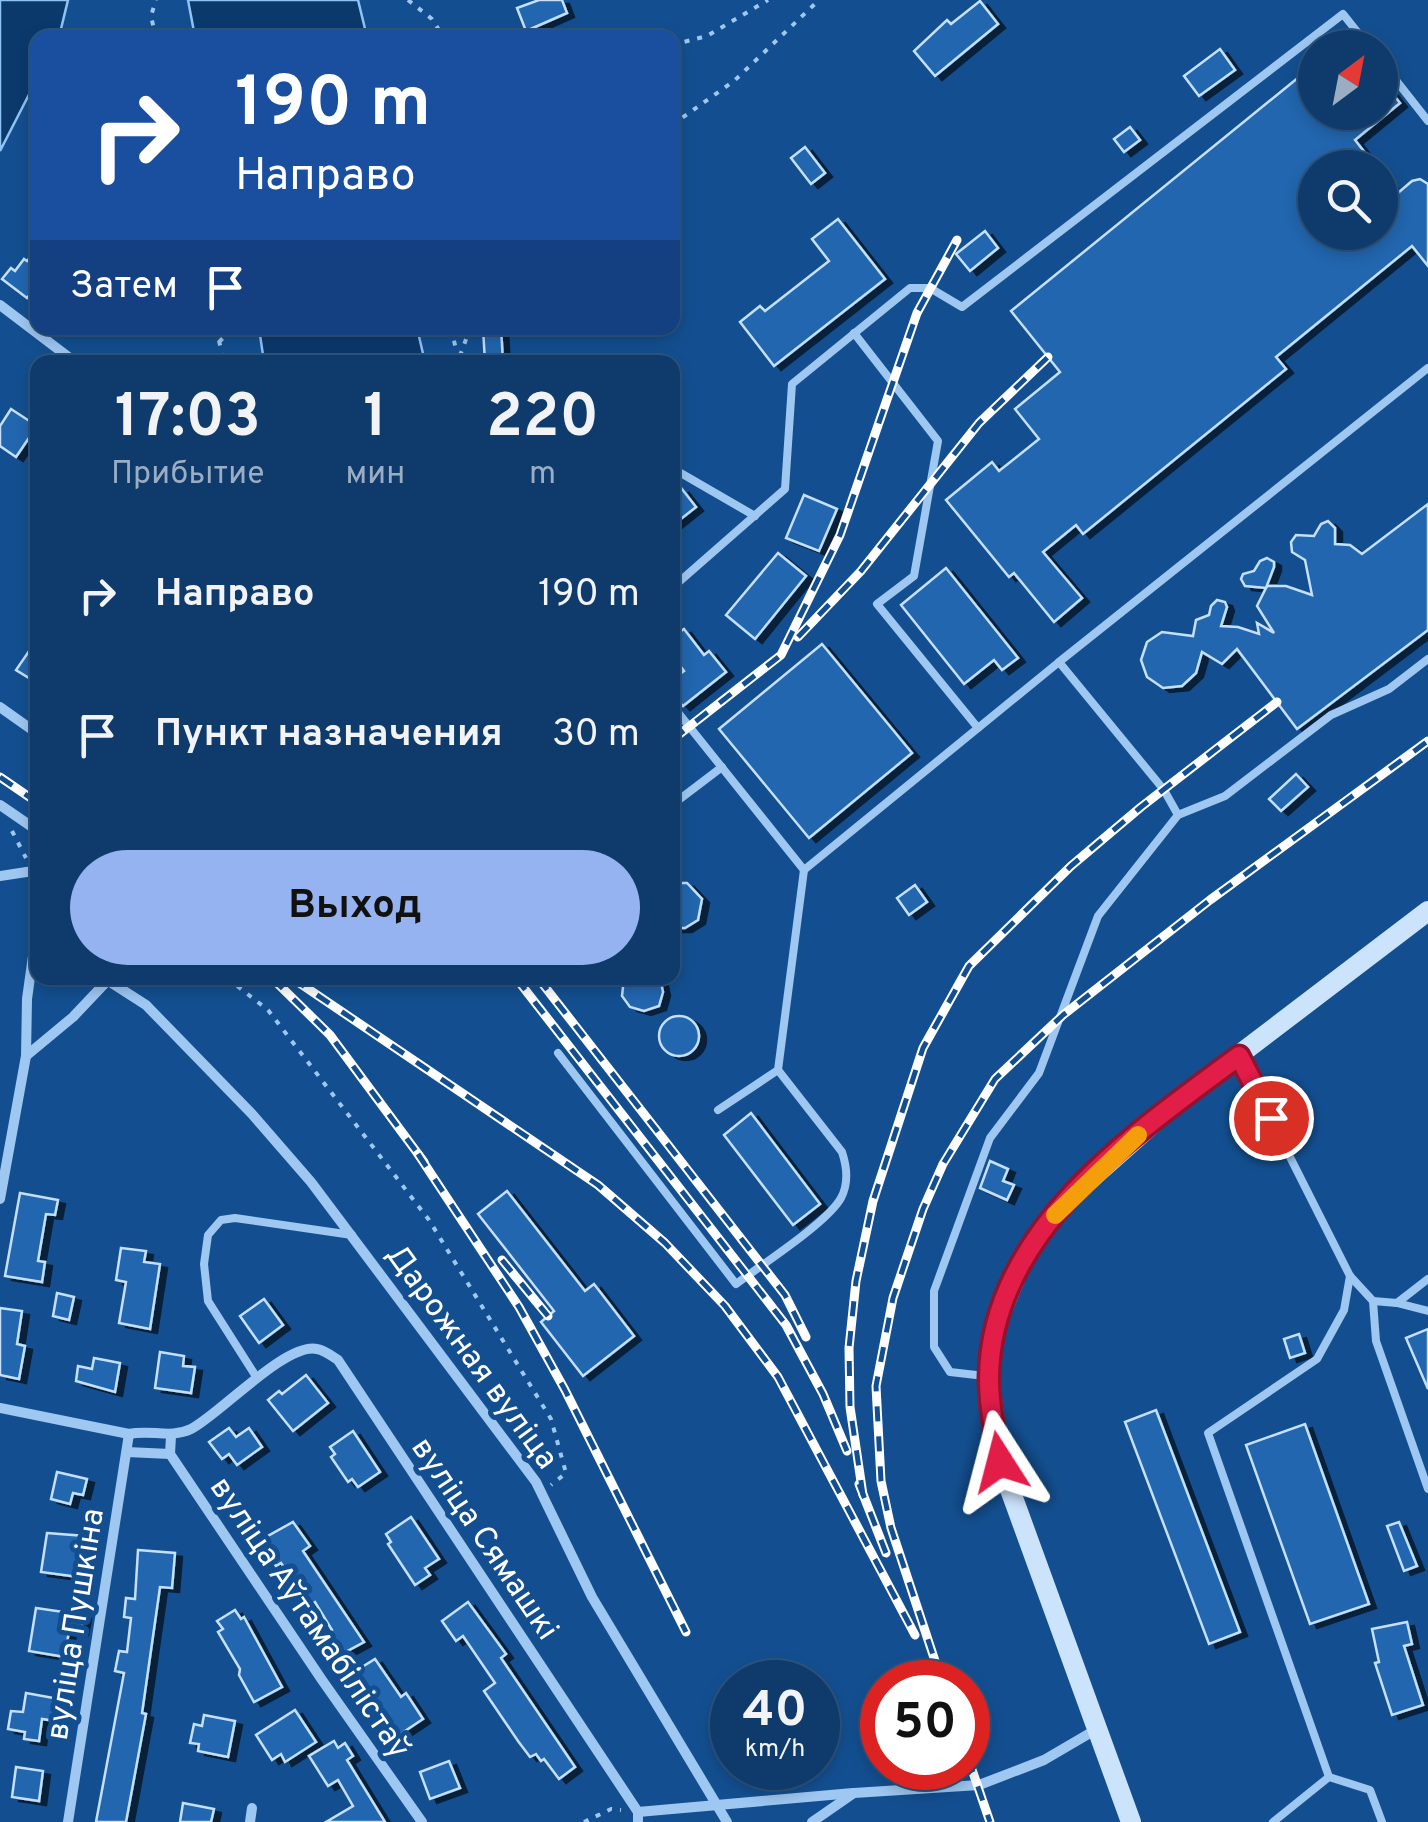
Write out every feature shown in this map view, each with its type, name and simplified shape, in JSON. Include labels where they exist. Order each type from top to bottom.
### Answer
[{"type":"main road","points":[[1130,1822],[1000,1462],[989,1376],[996,1327],[1024,1258],[1068,1200],[1177,1102],[1428,911]]},
{"type":"street","points":[[0,304],[30,328]]},
{"type":"street","points":[[40,335],[65,355]]},
{"type":"street","points":[[0,707],[30,728]]},
{"type":"street","points":[[0,805],[30,825]]},
{"type":"street","points":[[0,876],[30,870]]},
{"type":"street","points":[[0,1199],[26,1056],[30,977]]},
{"type":"street","points":[[26,1056],[73,1017],[101,985]]},
{"type":"street","name":"Дарожная вуліца","points":[[115,985],[146,1005],[252,1114],[352,1235],[542,1492],[592,1597],[727,1822]]},
{"type":"street","name":"вуліца Сямашкі","points":[[171,1436],[192,1428],[301,1350],[316,1348],[338,1360],[638,1817]]},
{"type":"street","points":[[0,1408],[130,1434],[148,1430],[171,1436]]},
{"type":"street","name":"вуліца Пушкіна","points":[[68,1822],[130,1434]]},
{"type":"street","name":"вуліца Аўтамабілістаў","points":[[171,1436],[170,1454],[422,1822]]},
{"type":"street","points":[[126,1452],[170,1454]]},
{"type":"street","points":[[638,1817],[854,1793],[978,1786],[1044,1760],[1098,1729]]},
{"type":"street","points":[[812,1822],[854,1793]]},
{"type":"street","points":[[250,1822],[252,1808]]},
{"type":"lane","points":[[1323,30],[1344,14],[1356,30]]},
{"type":"lane","points":[[680,581],[785,489],[792,384],[910,288],[930,288],[962,307],[1298,49]]},
{"type":"lane","points":[[1398,83],[1428,121]]},
{"type":"lane","points":[[854,334],[938,441],[914,576],[877,604],[978,728]]},
{"type":"lane","points":[[558,1053],[736,1284],[822,1218],[840,1200],[846,1184],[842,1152],[778,1070],[804,870],[1428,368]]},
{"type":"lane","points":[[680,473],[754,516]]},
{"type":"lane","points":[[989,1376],[950,1372],[934,1347],[934,1290],[990,1138],[1039,1073],[1098,916],[1178,816],[1225,796],[1331,715],[1389,689],[1428,659]]},
{"type":"lane","points":[[1059,662],[1164,790],[1178,816]]},
{"type":"lane","points":[[680,715],[804,870]]},
{"type":"lane","points":[[680,799],[722,767]]},
{"type":"lane","points":[[1239,1056],[1350,1276],[1373,1301],[1376,1341],[1428,1489]]},
{"type":"lane","points":[[718,1110],[778,1070]]},
{"type":"lane","points":[[257,1378],[208,1302],[204,1264],[208,1235],[221,1220],[236,1218],[352,1235]]},
{"type":"lane","points":[[1330,1777],[1208,1433],[1317,1358],[1344,1310],[1350,1276]]},
{"type":"lane","points":[[1397,1303],[1428,1279]]},
{"type":"lane","points":[[1373,1301],[1428,1312]]},
{"type":"lane","points":[[1273,1822],[1330,1777]]},
{"type":"lane","points":[[1330,1777],[1370,1790],[1382,1822]]},
{"type":"path","points":[[154,30],[151,16],[156,0]]},
{"type":"path","points":[[408,0],[439,30]]},
{"type":"path","points":[[680,43],[707,36],[768,0]]},
{"type":"path","points":[[680,119],[734,80],[819,0]]},
{"type":"path","points":[[218,335],[222,355]]},
{"type":"path","points":[[219,342],[226,335]]},
{"type":"path","points":[[8,823],[30,860]]},
{"type":"path","points":[[236,985],[268,1010],[430,1220],[541,1402],[551,1419],[566,1473],[542,1492]]},
{"type":"path","points":[[584,1822],[611,1809],[638,1817]]},
{"type":"water","points":[[0,0],[68,0],[61,30],[30,30],[30,93],[0,151]]},
{"type":"water","points":[[188,0],[358,0],[365,30],[194,30]]},
{"type":"water","points":[[260,335],[419,335],[423,355],[263,355]]},
{"type":"building","points":[[539,0],[562,0],[567,13],[526,30],[517,8]]},
{"type":"building","points":[[980,1],[998,24],[935,76],[914,51],[947,20],[951,24]]},
{"type":"building","points":[[1220,49],[1235,70],[1199,96],[1184,76]]},
{"type":"building","points":[[1298,78],[1298,130],[1367,130],[1355,140],[1363,150],[1298,150],[1298,250],[1398,250],[1398,193],[1412,181],[1420,179],[1428,184],[1428,266],[1412,246],[1276,357],[1286,369],[1083,534],[1076,525],[1043,552],[1082,598],[1054,622],[1014,573],[1009,577],[946,500],[992,462],[999,471],[1039,439],[1015,409],[1060,372],[1011,311]]},
{"type":"building","points":[[1130,127],[1140,140],[1124,152],[1114,139]]},
{"type":"building","points":[[805,147],[825,173],[811,184],[791,158]]},
{"type":"building","points":[[838,219],[885,279],[774,366],[740,322],[760,306],[765,311],[829,261],[812,239]]},
{"type":"building","points":[[985,231],[998,248],[970,271],[956,254]]},
{"type":"building","points":[[30,257],[27,298],[2,279],[11,268],[15,271],[24,259]]},
{"type":"building","points":[[483,335],[501,335],[503,355],[485,355]]},
{"type":"building","points":[[11,409],[30,421],[30,436],[16,457],[0,446],[0,426]]},
{"type":"building","points":[[680,490],[696,507],[680,520]]},
{"type":"building","points":[[804,495],[837,509],[819,551],[786,538]]},
{"type":"building","points":[[1428,504],[1428,630],[1297,729],[1237,649],[1222,664],[1202,652],[1196,673],[1182,686],[1163,688],[1147,677],[1141,660],[1147,642],[1162,632],[1193,636],[1196,620],[1209,615],[1217,600],[1227,607],[1221,626],[1259,634],[1257,623],[1274,633],[1257,606],[1267,586],[1286,586],[1312,595],[1305,560],[1292,552],[1291,542],[1296,535],[1314,536],[1321,524],[1328,521],[1335,528],[1335,544],[1350,545],[1362,554]]},
{"type":"building","points":[[778,553],[806,576],[755,639],[726,615]]},
{"type":"building","points":[[1267,558],[1274,562],[1274,567],[1266,588],[1245,586],[1243,574],[1254,571]]},
{"type":"building","points":[[946,568],[1018,658],[1002,670],[994,660],[964,684],[901,605]]},
{"type":"building","points":[[684,629],[704,655],[709,651],[726,672],[683,706],[680,703],[680,674],[684,671],[680,666],[680,632]]},
{"type":"building","points":[[822,644],[912,753],[809,838],[719,729]]},
{"type":"building","points":[[30,650],[30,677],[16,670]]},
{"type":"building","points":[[1296,774],[1308,787],[1281,811],[1269,799]]},
{"type":"building","points":[[680,883],[687,883],[702,899],[698,920],[680,928]]},
{"type":"building","points":[[915,885],[927,902],[909,915],[897,898]]},
{"type":"building","points":[[623,985],[662,985],[663,992],[659,1006],[644,1011],[630,1007],[622,996]]},
{"type":"building","points":[[679,1016],[693,1022],[699,1036],[693,1050],[679,1056],[665,1050],[659,1036],[665,1022]]},
{"type":"building","points":[[751,1113],[820,1204],[793,1225],[724,1135]]},
{"type":"building","points":[[990,1161],[1008,1169],[1003,1181],[1014,1185],[1007,1200],[980,1188]]},
{"type":"building","points":[[507,1191],[585,1291],[594,1284],[634,1336],[583,1376],[541,1322],[554,1311],[478,1214]]},
{"type":"building","points":[[20,1193],[58,1200],[55,1215],[46,1214],[38,1261],[45,1262],[42,1282],[5,1276]]},
{"type":"building","points":[[121,1248],[146,1251],[144,1262],[160,1264],[150,1329],[119,1323],[126,1282],[116,1280]]},
{"type":"building","points":[[57,1293],[74,1297],[69,1320],[53,1316]]},
{"type":"building","points":[[264,1299],[283,1325],[259,1343],[240,1316]]},
{"type":"building","points":[[0,1308],[22,1311],[17,1344],[25,1346],[19,1379],[0,1375]]},
{"type":"building","points":[[1428,1329],[1428,1389],[1406,1338]]},
{"type":"building","points":[[1299,1334],[1305,1353],[1290,1358],[1284,1339]]},
{"type":"building","points":[[160,1352],[184,1356],[183,1366],[195,1367],[191,1393],[155,1388]]},
{"type":"building","points":[[94,1358],[120,1363],[115,1392],[76,1381],[78,1366],[92,1369]]},
{"type":"building","points":[[306,1375],[328,1403],[293,1431],[268,1400]]},
{"type":"building","points":[[1156,1410],[1240,1632],[1209,1644],[1125,1422]]},
{"type":"building","points":[[1305,1424],[1369,1604],[1310,1624],[1246,1445]]},
{"type":"building","points":[[229,1428],[236,1437],[249,1428],[262,1447],[237,1465],[229,1454],[222,1459],[209,1442]]},
{"type":"building","points":[[353,1431],[380,1472],[358,1487],[352,1479],[348,1482],[331,1457],[335,1454],[330,1447]]},
{"type":"building","points":[[57,1472],[87,1479],[83,1495],[73,1493],[70,1504],[51,1499]]},
{"type":"building","points":[[411,1517],[439,1559],[425,1568],[430,1575],[415,1585],[388,1544],[391,1542],[386,1534]]},
{"type":"building","points":[[293,1522],[310,1546],[303,1551],[364,1642],[338,1656],[324,1636],[332,1630],[315,1602],[306,1609],[281,1563],[276,1566],[259,1541]]},
{"type":"building","points":[[1399,1522],[1417,1566],[1404,1571],[1387,1526]]},
{"type":"building","points":[[47,1533],[85,1536],[79,1577],[41,1572]]},
{"type":"building","points":[[138,1550],[175,1553],[172,1588],[160,1587],[142,1713],[146,1714],[126,1822],[96,1822],[124,1673],[115,1671],[119,1651],[127,1652],[131,1618],[124,1617],[126,1598],[135,1599]]},
{"type":"building","points":[[468,1602],[506,1654],[501,1658],[575,1767],[559,1779],[544,1759],[541,1761],[536,1754],[530,1757],[518,1741],[484,1691],[495,1683],[463,1636],[456,1641],[442,1621]]},
{"type":"building","points":[[36,1608],[84,1615],[81,1631],[69,1630],[65,1657],[29,1651]]},
{"type":"building","points":[[235,1610],[241,1619],[244,1617],[282,1687],[254,1702],[218,1632],[223,1629],[217,1621]]},
{"type":"building","points":[[1407,1622],[1412,1644],[1404,1646],[1423,1705],[1392,1715],[1375,1663],[1379,1662],[1372,1629]]},
{"type":"building","points":[[375,1659],[401,1697],[406,1693],[423,1719],[399,1735],[374,1697],[368,1701],[351,1674]]},
{"type":"building","points":[[26,1693],[59,1699],[56,1721],[42,1719],[39,1741],[24,1739],[25,1732],[8,1729],[11,1711],[23,1712]]},
{"type":"building","points":[[295,1710],[316,1742],[285,1762],[281,1754],[272,1760],[256,1735]]},
{"type":"building","points":[[204,1715],[235,1721],[228,1757],[198,1751],[199,1744],[190,1743],[194,1724],[202,1726]]},
{"type":"building","points":[[334,1741],[338,1748],[345,1743],[353,1756],[347,1760],[385,1822],[326,1822],[353,1806],[338,1780],[328,1786],[309,1756]]},
{"type":"building","points":[[449,1761],[460,1788],[430,1799],[420,1772]]},
{"type":"building","points":[[16,1767],[43,1771],[39,1801],[12,1797]]},
{"type":"building","points":[[183,1803],[214,1809],[211,1822],[180,1822]]},
{"type":"railway","points":[[680,734],[781,655],[840,535],[917,313],[957,240]]},
{"type":"railway","points":[[798,637],[861,571],[979,423],[1048,357]]},
{"type":"railway","points":[[863,1495],[850,1407],[849,1348],[856,1281],[873,1201],[923,1048],[969,966],[1071,866],[1277,702]]},
{"type":"railway","points":[[935,1660],[891,1528],[881,1481],[876,1386],[893,1298],[923,1209],[943,1164],[995,1079],[1063,1015],[1210,900],[1428,741]]},
{"type":"railway","points":[[0,777],[30,798]]},
{"type":"railway","points":[[279,985],[330,1035],[424,1162]]},
{"type":"railway","points":[[302,985],[598,1185],[665,1243],[725,1306],[778,1377],[915,1635]]},
{"type":"railway","points":[[521,985],[786,1325],[823,1394],[847,1451]]},
{"type":"railway","points":[[543,985],[785,1295],[806,1337]]},
{"type":"railway","points":[[418,1154],[519,1307],[686,1632]]},
{"type":"railway","points":[[502,1260],[548,1316]]},
{"type":"railway","points":[[859,1484],[886,1553]]},
{"type":"railway","points":[[979,1790],[990,1822]]},
{"type":"slow traffic","points":[[1055,1215],[1138,1135]]},
{"type":"route","points":[[1000,1462],[989,1376],[996,1327],[1024,1258],[1044,1228],[1121,1150],[1239,1056],[1271,1118]]}]
